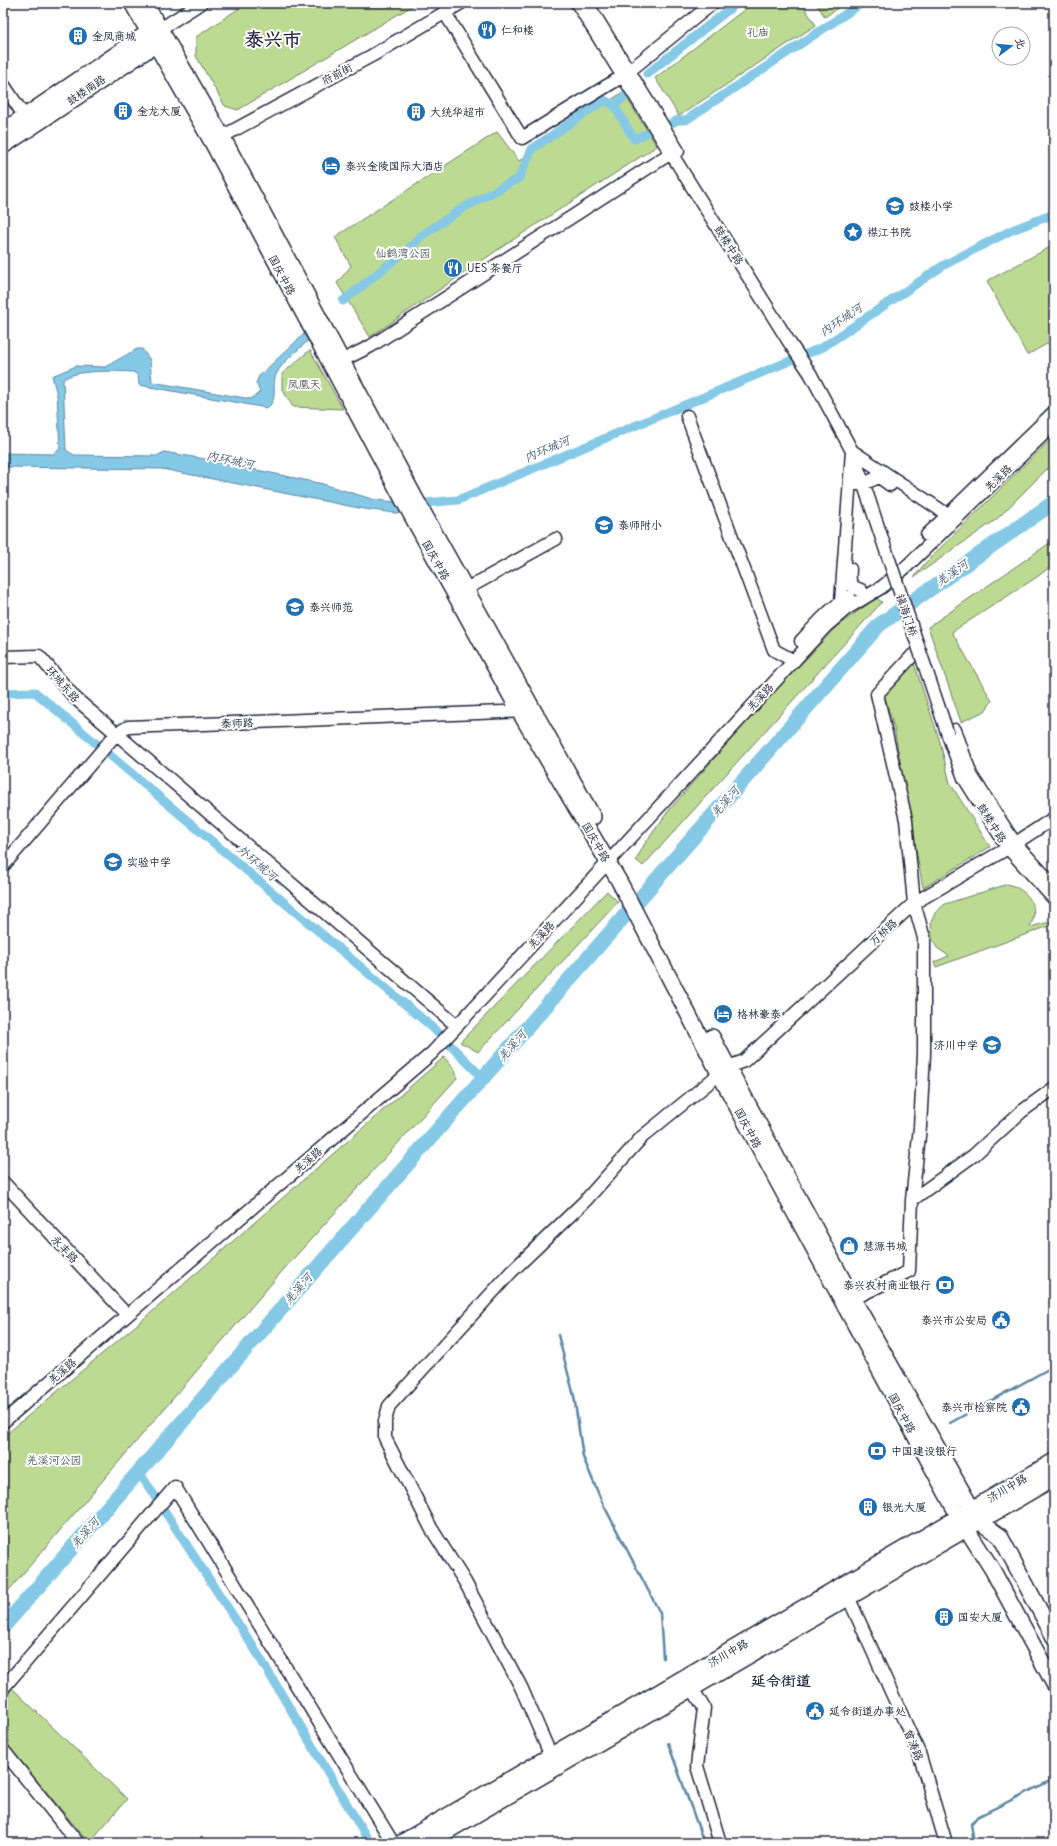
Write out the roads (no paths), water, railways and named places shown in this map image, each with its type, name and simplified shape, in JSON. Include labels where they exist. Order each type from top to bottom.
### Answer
[{"type":"main road","name":"国庆中路","points":[[132,3],[155,35],[217,139],[341,361],[408,497]]},
{"type":"main road","name":"国庆中路","points":[[145,3],[155,35]]},
{"type":"main road","name":"鼓楼南路","points":[[3,146],[28,122],[155,35]]},
{"type":"main road","name":"鼓楼南路","points":[[3,131],[28,122]]},
{"type":"main road","name":"国庆中路","points":[[217,139],[408,497],[609,855],[656,942],[962,1523],[992,1569],[1054,1684]]},
{"type":"main road","name":"国庆中路","points":[[419,517],[466,589],[527,711]]},
{"type":"main road","name":"国庆中路","points":[[724,1071],[976,1516]]},
{"type":"main road","name":"济川中路","points":[[976,1516],[1054,1461]]},
{"type":"main road","name":"济川中路","points":[[427,1843],[554,1762],[845,1591],[962,1523],[1054,1478]]},
{"type":"main road","points":[[976,1516],[1000,1536],[1054,1636]]},
{"type":"main road","name":"济川中路","points":[[401,1843],[692,1688],[845,1591]]},
{"type":"street","name":"鼓楼南路","points":[[155,35],[201,3]]},
{"type":"street","name":"府前街","points":[[217,139],[373,55],[461,3]]},
{"type":"street","name":"鼓楼中路","points":[[577,3],[626,73],[671,153],[803,357]]},
{"type":"street","points":[[587,3],[626,73],[803,357]]},
{"type":"street","points":[[445,13],[522,138],[626,73],[713,3]]},
{"type":"street","points":[[3,84],[28,122]]},
{"type":"street","points":[[341,361],[371,346],[671,153]]},
{"type":"street","name":"镇海门桥","points":[[803,357],[840,411],[856,453],[951,732]]},
{"type":"street","name":"羌溪路","points":[[843,605],[882,587],[906,567],[948,520],[1054,412]]},
{"type":"street","points":[[688,416],[774,650],[790,659]]},
{"type":"street","name":"羌溪路","points":[[3,1422],[432,1053],[609,855],[790,659],[826,626],[843,605],[861,590],[876,583],[903,561],[1054,424]]},
{"type":"street","points":[[856,453],[948,520]]},
{"type":"street","points":[[843,605],[856,453]]},
{"type":"street","points":[[861,590],[854,588],[849,582],[854,485],[868,488],[879,477],[948,520]]},
{"type":"street","points":[[466,589],[556,539]]},
{"type":"street","points":[[853,1299],[909,1271],[912,1200],[920,1127],[925,999],[924,938],[914,903],[906,820],[877,694],[913,655]]},
{"type":"street","name":"环城东路","points":[[3,657],[39,656],[75,698],[113,738]]},
{"type":"street","name":"泰师路","points":[[3,866],[113,738],[128,727],[527,711]]},
{"type":"street","name":"鼓楼中路","points":[[951,732],[964,778],[1011,846],[1054,899]]},
{"type":"street","points":[[113,738],[457,1026]]},
{"type":"street","name":"万桥路","points":[[554,1762],[521,1687],[465,1582],[431,1528],[385,1438],[385,1421],[389,1406],[511,1272],[585,1201],[642,1137],[724,1071],[744,1062],[914,903],[1011,846],[1054,818]]},
{"type":"street","points":[[1011,846],[1054,886]]},
{"type":"street","points":[[912,1200],[974,1155],[1021,1112],[1054,1088]]},
{"type":"street","name":"永丰路","points":[[3,1182],[127,1315]]},
{"type":"street","points":[[3,1688],[174,1487],[393,1843]]},
{"type":"street","name":"曾涛路","points":[[845,1591],[919,1753],[946,1843]]},
{"type":"street","points":[[692,1688],[704,1708],[697,1766],[720,1843]]},
{"type":"street","points":[[3,1750],[78,1843]]},
{"type":"water","points":[[304,334],[308,341],[287,360],[277,373],[274,382],[273,400],[267,408],[139,385],[138,375],[133,372],[86,372],[68,376],[63,380],[66,450],[74,455],[157,456],[164,452],[205,459],[323,484],[375,500],[396,502],[403,514],[364,509],[162,469],[3,467],[3,453],[53,454],[60,449],[57,395],[52,376],[76,366],[105,367],[137,349],[142,349],[150,360],[152,382],[251,399],[260,392],[256,383],[259,376]]},
{"type":"waterway","points":[[647,74],[737,3]]},
{"type":"waterway","points":[[670,124],[678,120],[686,120],[862,3]]},
{"type":"waterway","points":[[614,105],[628,94]]},
{"type":"waterway","points":[[343,301],[413,245],[421,236],[463,208],[519,178],[532,149],[604,100],[614,105],[634,139],[645,134]]},
{"type":"waterway","name":"内环城河","points":[[414,504],[458,500],[823,347],[944,265],[1012,230],[1054,214]]},
{"type":"waterway","name":"羌溪河","points":[[3,1627],[879,625],[1054,501]]},
{"type":"waterway","name":"外环城河","points":[[3,693],[35,692],[432,1027],[484,1079]]},
{"type":"waterway","points":[[558,1335],[574,1396],[583,1457],[602,1502],[660,1613],[663,1658]]},
{"type":"waterway","points":[[950,1423],[1054,1366]]},
{"type":"waterway","points":[[139,1472],[254,1648],[370,1843]]},
{"type":"waterway","points":[[668,1743],[704,1843]]},
{"type":"waterway","points":[[974,1843],[971,1824],[977,1817],[1054,1779]]},
{"type":"place","name":"仁和楼","points":[[487,30]]},
{"type":"place","name":"金凤商城","points":[[78,36]]},
{"type":"place","name":"金龙大厦","points":[[123,111]]},
{"type":"place","name":"大统华超市","points":[[416,112]]},
{"type":"place","name":"泰兴金陵国际大酒店","points":[[331,166]]},
{"type":"place","name":"鼓楼小学","points":[[895,206]]},
{"type":"place","name":"襟江书院","points":[[853,232]]},
{"type":"place","name":"UES 茶餐厅","points":[[453,268]]},
{"type":"place","name":"泰师附小","points":[[604,525]]},
{"type":"place","name":"泰兴师范","points":[[295,607]]},
{"type":"place","name":"实验中学","points":[[113,862]]},
{"type":"place","name":"格林豪泰","points":[[723,1014]]},
{"type":"place","name":"济川中学","points":[[992,1045]]},
{"type":"place","name":"慧源书城","points":[[849,1246]]},
{"type":"place","name":"泰兴农村商业银行","points":[[945,1285]]},
{"type":"place","name":"泰兴市公安局","points":[[1001,1320]]},
{"type":"place","name":"泰兴市检察院","points":[[1021,1407]]},
{"type":"place","name":"中国建设银行","points":[[877,1451]]},
{"type":"place","name":"银光大厦","points":[[868,1507]]},
{"type":"place","name":"国安大厦","points":[[944,1617]]},
{"type":"place","name":"延令街道办事处","points":[[815,1711]]},
{"type":"district","name":"泰兴市","points":[[273,39]]},
{"type":"district","name":"延令街道","points":[[781,1681]]},
{"type":"park label","name":"孔庙","points":[[758,32]]},
{"type":"park label","name":"仙鹤湾公园","points":[[403,253]]},
{"type":"park label","name":"凤凰天","points":[[304,384]]},
{"type":"park label","name":"羌溪河公园","points":[[54,1460]]}]
